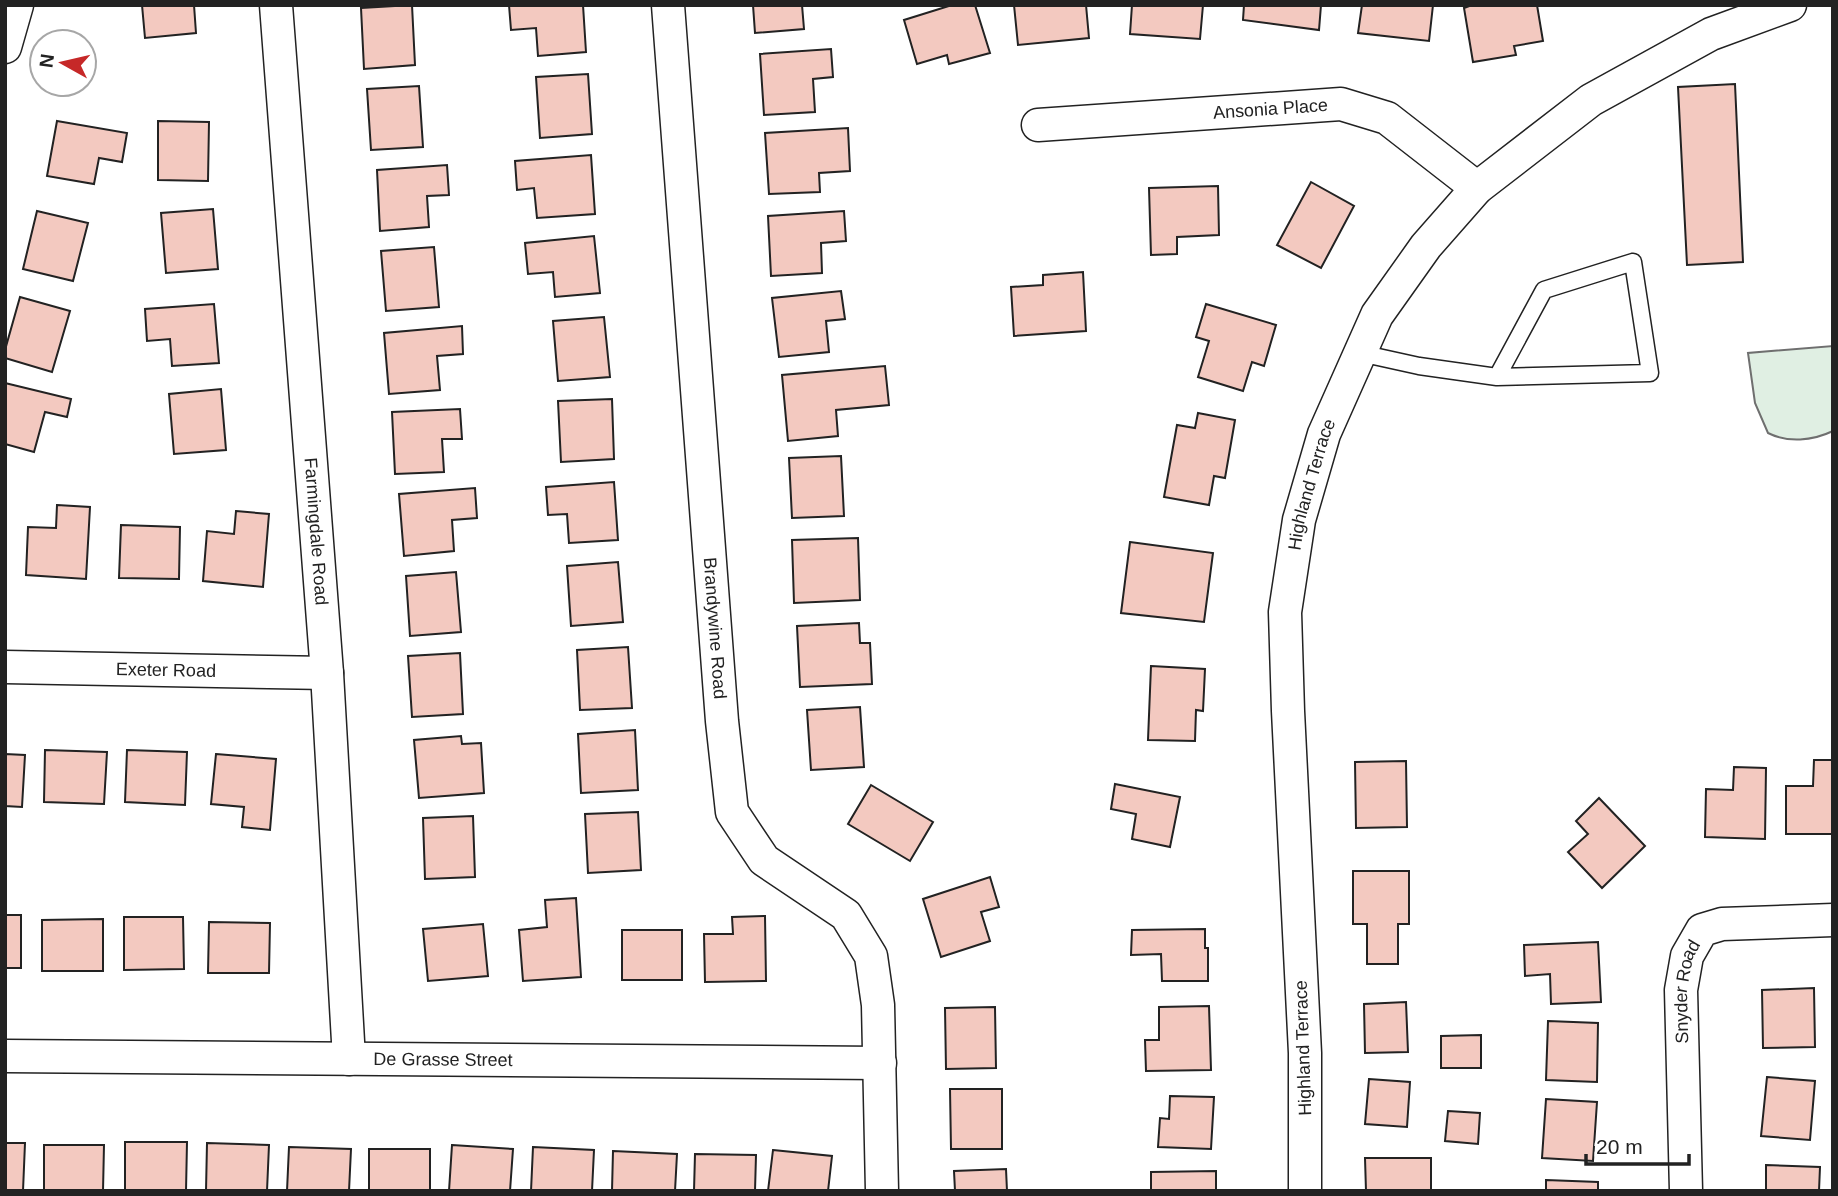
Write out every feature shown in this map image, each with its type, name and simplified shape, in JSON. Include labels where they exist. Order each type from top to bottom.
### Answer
[{"type":"street","points":[[5,47],[16,5]]},
{"type":"street","name":"Farmingdale Road","points":[[276,5],[327,673],[349,1059]]},
{"type":"street","name":"Brandywine Road","points":[[668,5],[722,721],[732,811],[764,860],[846,915],[871,956],[878,1005],[882,1191]]},
{"type":"street","name":"Highland Terrace","points":[[1305,1191],[1305,1053],[1288,711],[1286,612],[1303,507],[1324,434],[1377,315],[1426,246],[1477,188],[1591,100],[1711,34],[1790,5]]},
{"type":"street","name":"Ansonia Place","points":[[1038,125],[1341,104],[1387,118],[1477,188]]},
{"type":"street","name":"Exeter Road","points":[[5,667],[327,673]]},
{"type":"street","name":"Snyder Road","points":[[1686,1191],[1681,990],[1687,956],[1702,930],[1722,924],[1833,920]]},
{"type":"street","name":"De Grasse Street","points":[[5,1056],[880,1063]]},
{"type":"lane","points":[[1360,354],[1497,377],[1650,373],[1633,262],[1544,290],[1497,377]]},
{"type":"green space","points":[[1833,346],[1833,431],[1800,440],[1768,433],[1755,403],[1748,353]]},
{"type":"building","points":[[142,5],[194,5],[196,33],[145,38]]},
{"type":"building","points":[[412,5],[415,65],[364,69],[361,8]]},
{"type":"building","points":[[509,5],[583,5],[586,52],[538,56],[536,28],[511,30]]},
{"type":"building","points":[[753,5],[802,5],[804,29],[755,33]]},
{"type":"building","points":[[952,5],[975,5],[990,53],[949,64],[947,55],[917,64],[904,20]]},
{"type":"building","points":[[1014,5],[1086,5],[1089,38],[1018,45]]},
{"type":"building","points":[[1132,5],[1203,5],[1200,39],[1130,34]]},
{"type":"building","points":[[1244,5],[1321,5],[1319,30],[1243,20]]},
{"type":"building","points":[[1362,5],[1433,5],[1429,41],[1358,33]]},
{"type":"building","points":[[1472,5],[1537,5],[1543,41],[1514,46],[1516,55],[1473,62],[1464,8]]},
{"type":"building","points":[[831,49],[833,77],[813,79],[815,112],[764,115],[760,54]]},
{"type":"building","points":[[588,74],[592,134],[540,138],[536,77]]},
{"type":"building","points":[[1735,84],[1743,262],[1687,265],[1678,87]]},
{"type":"building","points":[[419,86],[423,147],[371,150],[367,89]]},
{"type":"building","points":[[57,121],[127,133],[122,162],[99,158],[94,184],[47,176]]},
{"type":"building","points":[[158,121],[209,122],[208,181],[158,180]]},
{"type":"building","points":[[848,128],[850,171],[819,173],[820,192],[769,194],[765,133]]},
{"type":"building","points":[[591,155],[595,214],[537,218],[534,188],[517,190],[515,161]]},
{"type":"building","points":[[447,165],[449,195],[427,196],[429,227],[380,231],[377,170]]},
{"type":"building","points":[[1311,182],[1354,206],[1321,268],[1277,245]]},
{"type":"building","points":[[1218,186],[1219,235],[1177,237],[1177,254],[1151,255],[1149,188]]},
{"type":"building","points":[[213,209],[218,269],[166,273],[161,213]]},
{"type":"building","points":[[37,211],[88,223],[73,281],[23,269]]},
{"type":"building","points":[[844,211],[846,241],[821,243],[822,273],[771,276],[768,216]]},
{"type":"building","points":[[594,236],[600,293],[555,297],[553,272],[528,274],[525,243]]},
{"type":"building","points":[[434,247],[439,307],[386,311],[381,251]]},
{"type":"building","points":[[1083,272],[1086,331],[1014,336],[1011,287],[1043,285],[1043,275]]},
{"type":"building","points":[[841,291],[845,319],[826,321],[829,352],[779,357],[772,298]]},
{"type":"building","points":[[20,297],[70,311],[52,372],[5,358]]},
{"type":"building","points":[[214,304],[219,363],[172,366],[170,339],[147,341],[145,309]]},
{"type":"building","points":[[1206,304],[1276,325],[1264,366],[1252,362],[1243,391],[1198,377],[1209,341],[1196,337]]},
{"type":"building","points":[[604,317],[610,377],[558,381],[553,321]]},
{"type":"building","points":[[462,326],[463,354],[437,356],[440,390],[389,394],[384,333]]},
{"type":"building","points":[[885,366],[889,405],[836,410],[838,436],[788,441],[782,375]]},
{"type":"building","points":[[5,383],[71,399],[67,417],[45,412],[34,452],[5,444]]},
{"type":"building","points":[[221,389],[226,450],[174,454],[169,394]]},
{"type":"building","points":[[612,399],[614,459],[561,462],[558,401]]},
{"type":"building","points":[[460,409],[462,439],[442,439],[444,472],[395,474],[392,412]]},
{"type":"building","points":[[1198,413],[1235,420],[1225,478],[1214,476],[1209,505],[1164,497],[1177,425],[1195,428]]},
{"type":"building","points":[[841,456],[844,516],[792,518],[789,458]]},
{"type":"building","points":[[614,482],[618,540],[569,543],[567,514],[548,515],[546,487]]},
{"type":"building","points":[[475,488],[477,518],[452,520],[454,551],[404,556],[399,494]]},
{"type":"building","points":[[57,505],[90,507],[86,579],[26,575],[28,527],[56,528]]},
{"type":"building","points":[[236,511],[269,514],[263,587],[203,581],[207,531],[234,534]]},
{"type":"building","points":[[121,525],[180,527],[179,579],[119,578]]},
{"type":"building","points":[[858,538],[860,600],[794,603],[792,540]]},
{"type":"building","points":[[1130,542],[1213,553],[1204,622],[1121,613]]},
{"type":"building","points":[[618,562],[623,622],[571,626],[567,566]]},
{"type":"building","points":[[456,572],[461,632],[410,636],[406,576]]},
{"type":"building","points":[[859,623],[860,643],[870,643],[872,684],[800,687],[797,626]]},
{"type":"building","points":[[628,647],[632,708],[580,710],[577,650]]},
{"type":"building","points":[[460,653],[463,714],[412,717],[408,656]]},
{"type":"building","points":[[1151,666],[1205,669],[1203,711],[1196,710],[1195,741],[1148,740]]},
{"type":"building","points":[[860,707],[864,767],[811,770],[807,710]]},
{"type":"building","points":[[635,730],[638,790],[581,793],[578,734]]},
{"type":"building","points":[[461,736],[462,744],[481,743],[484,793],[419,798],[414,740]]},
{"type":"building","points":[[45,750],[107,752],[104,804],[44,802]]},
{"type":"building","points":[[127,750],[187,752],[185,805],[125,802]]},
{"type":"building","points":[[5,754],[25,755],[22,807],[5,806]]},
{"type":"building","points":[[216,754],[276,759],[270,830],[242,827],[244,807],[211,804]]},
{"type":"building","points":[[1814,760],[1833,760],[1833,834],[1786,834],[1786,786],[1813,786]]},
{"type":"building","points":[[1406,761],[1407,827],[1356,828],[1355,762]]},
{"type":"building","points":[[1734,767],[1766,768],[1765,839],[1705,837],[1706,789],[1733,790]]},
{"type":"building","points":[[1115,784],[1180,797],[1170,847],[1132,839],[1136,814],[1111,809]]},
{"type":"building","points":[[871,785],[933,822],[910,861],[848,824]]},
{"type":"building","points":[[1599,798],[1645,846],[1602,888],[1568,852],[1588,834],[1576,821]]},
{"type":"building","points":[[638,812],[641,870],[588,873],[585,814]]},
{"type":"building","points":[[473,816],[475,877],[425,879],[423,818]]},
{"type":"building","points":[[1353,871],[1409,871],[1409,924],[1398,924],[1398,964],[1367,964],[1367,924],[1353,924]]},
{"type":"building","points":[[990,877],[999,907],[981,912],[990,941],[941,957],[923,899]]},
{"type":"building","points":[[576,898],[581,977],[523,981],[519,930],[547,927],[545,900]]},
{"type":"building","points":[[5,915],[21,915],[21,968],[5,968]]},
{"type":"building","points":[[765,916],[766,981],[705,982],[704,934],[733,934],[732,917]]},
{"type":"building","points":[[124,917],[183,917],[184,969],[124,970]]},
{"type":"building","points":[[103,919],[103,971],[42,971],[42,920]]},
{"type":"building","points":[[209,922],[270,923],[269,973],[208,973]]},
{"type":"building","points":[[483,924],[488,976],[428,981],[423,929]]},
{"type":"building","points":[[1205,929],[1208,981],[1162,981],[1161,954],[1131,955],[1132,930]]},
{"type":"building","points":[[622,930],[682,930],[682,980],[622,980]]},
{"type":"building","points":[[1598,942],[1601,1002],[1551,1004],[1550,974],[1525,976],[1524,945]]},
{"type":"building","points":[[1814,988],[1815,1047],[1763,1048],[1762,990]]},
{"type":"building","points":[[1406,1002],[1408,1052],[1365,1053],[1364,1004]]},
{"type":"building","points":[[1209,1006],[1211,1070],[1146,1071],[1145,1040],[1159,1040],[1159,1007]]},
{"type":"building","points":[[995,1007],[996,1068],[946,1069],[945,1008]]},
{"type":"building","points":[[1548,1021],[1598,1023],[1597,1082],[1546,1080]]},
{"type":"building","points":[[1481,1035],[1481,1068],[1441,1068],[1441,1036]]},
{"type":"building","points":[[1767,1077],[1815,1081],[1810,1140],[1761,1136]]},
{"type":"building","points":[[1369,1079],[1410,1082],[1407,1127],[1365,1124]]},
{"type":"building","points":[[950,1089],[1002,1089],[1002,1149],[951,1149]]},
{"type":"building","points":[[1170,1096],[1214,1097],[1211,1149],[1158,1147],[1160,1118],[1169,1119]]},
{"type":"building","points":[[1546,1099],[1597,1102],[1593,1161],[1542,1158]]},
{"type":"building","points":[[1448,1111],[1480,1113],[1478,1144],[1445,1141]]},
{"type":"building","points":[[125,1142],[187,1142],[186,1191],[125,1191]]},
{"type":"building","points":[[5,1143],[25,1143],[23,1191],[5,1191]]},
{"type":"building","points":[[207,1143],[269,1145],[267,1191],[206,1191]]},
{"type":"building","points":[[44,1145],[104,1145],[103,1191],[44,1191]]},
{"type":"building","points":[[452,1145],[513,1149],[510,1191],[449,1191]]},
{"type":"building","points":[[289,1147],[351,1149],[349,1191],[287,1191]]},
{"type":"building","points":[[533,1147],[594,1150],[592,1191],[531,1191]]},
{"type":"building","points":[[369,1149],[430,1149],[430,1191],[369,1191]]},
{"type":"building","points":[[773,1150],[832,1156],[828,1191],[768,1191]]},
{"type":"building","points":[[613,1151],[677,1154],[675,1191],[612,1191]]},
{"type":"building","points":[[695,1154],[756,1155],[755,1191],[694,1191]]},
{"type":"building","points":[[1365,1158],[1431,1158],[1431,1191],[1366,1191]]},
{"type":"building","points":[[1766,1165],[1820,1167],[1819,1191],[1766,1191]]},
{"type":"building","points":[[1006,1169],[1007,1191],[955,1191],[954,1171]]},
{"type":"building","points":[[1216,1171],[1216,1191],[1151,1191],[1151,1172]]},
{"type":"building","points":[[1546,1180],[1598,1182],[1598,1191],[1546,1191]]}]
